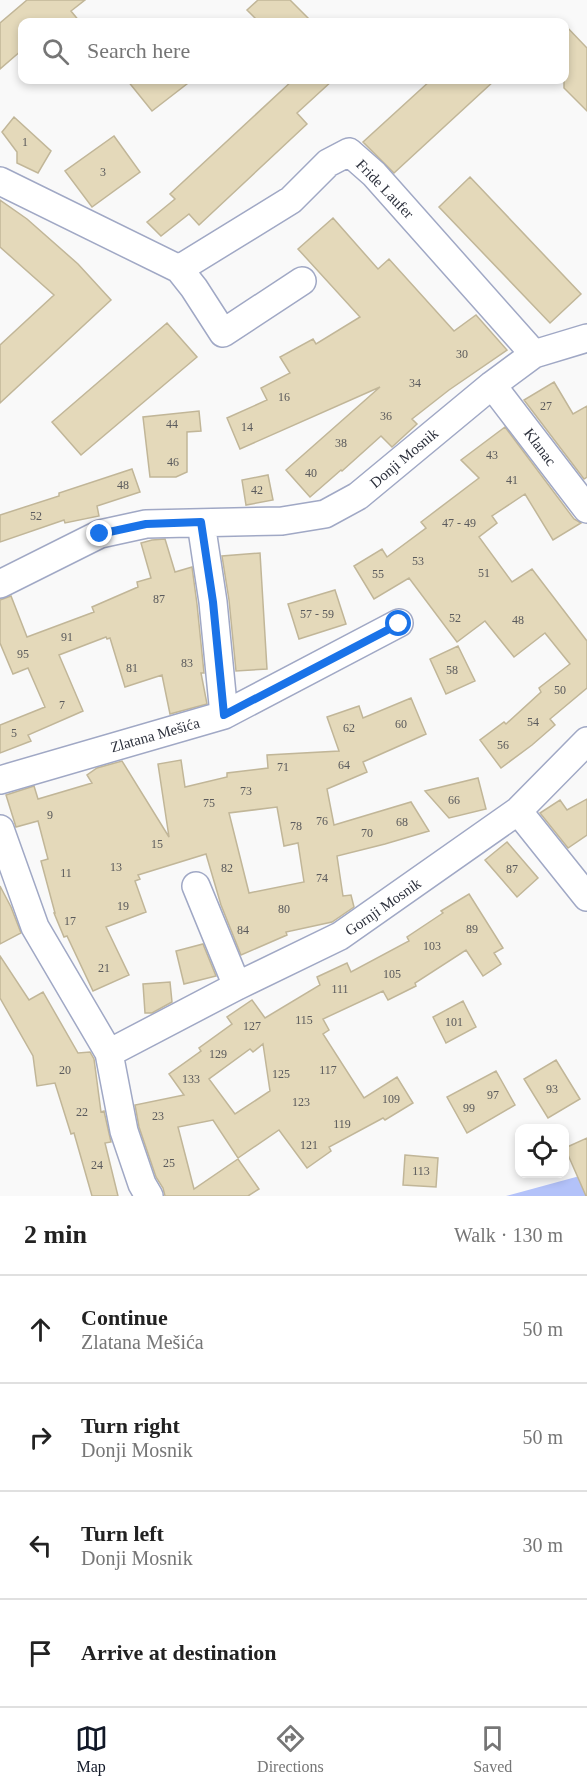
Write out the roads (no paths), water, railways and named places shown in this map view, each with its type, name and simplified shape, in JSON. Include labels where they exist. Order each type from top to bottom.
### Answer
[{"type":"street","name":"Fride Laufer","points":[[179,269],[291,200],[328,163],[349,152],[374,174],[534,354]]},
{"type":"street","points":[[0,181],[179,269],[223,333],[302,281]]},
{"type":"street","name":"Donji Mosnik","points":[[0,584],[100,534],[146,524],[282,521],[324,514],[358,496],[492,385],[534,354],[587,338]]},
{"type":"street","name":"Klanac","points":[[492,385],[587,509]]},
{"type":"street","points":[[201,522],[213,602],[224,715]]},
{"type":"street","name":"Zlatana Mešića","points":[[0,780],[224,715],[399,624]]},
{"type":"street","name":"Gornji Mosnik","points":[[109,1053],[237,986],[340,936],[518,811],[587,741]]},
{"type":"street","points":[[518,811],[587,897]]},
{"type":"street","points":[[0,829],[35,927],[109,1053],[124,1131],[142,1184],[149,1196]]},
{"type":"street","points":[[196,886],[237,986]]}]
